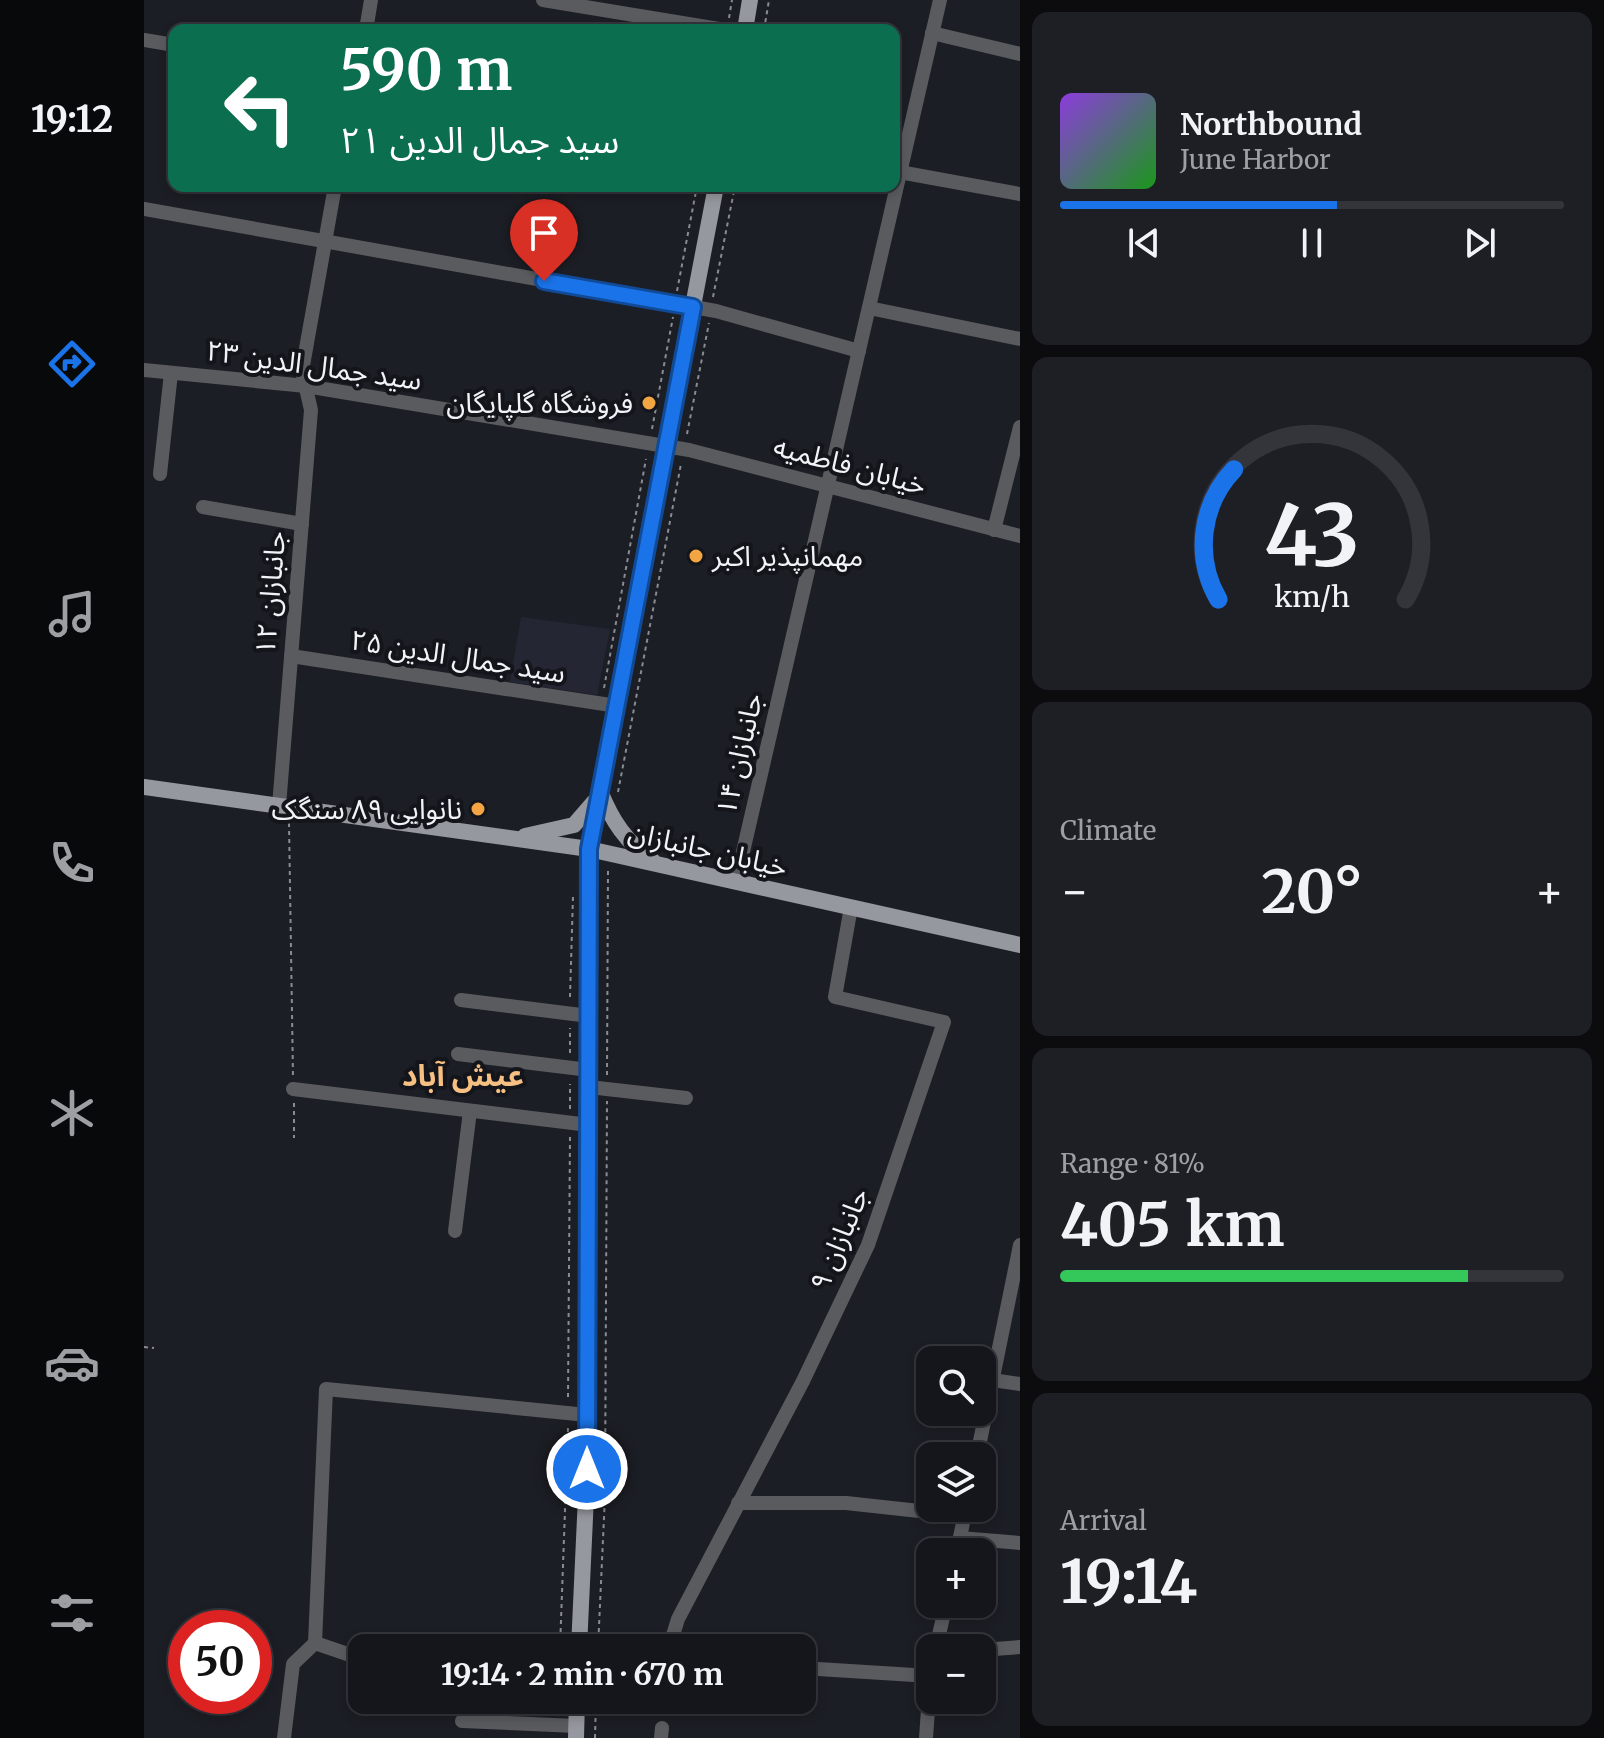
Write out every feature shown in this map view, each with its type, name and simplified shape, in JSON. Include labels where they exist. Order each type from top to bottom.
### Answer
[{"type":"main road","points":[[746,24],[750,0]]},
{"type":"main road","points":[[579,1634],[587,1415],[589,849],[715,192]]},
{"type":"main road","name":"خیابان جانبازان","points":[[144,787],[589,849],[1020,945]]},
{"type":"main road","points":[[515,839],[574,825],[591,808],[599,790]]},
{"type":"main road","points":[[599,790],[613,822],[636,849],[658,864]]},
{"type":"street","points":[[367,24],[371,0]]},
{"type":"street","points":[[543,0],[689,24]]},
{"type":"street","name":"جانبازان ۱۴","points":[[900,164],[940,0]]},
{"type":"street","points":[[932,33],[1020,54]]},
{"type":"street","points":[[144,40],[168,44]]},
{"type":"street","points":[[900,172],[1020,194]]},
{"type":"street","name":"جانبازان ۱۲","points":[[284,806],[291,656],[311,410],[302,371],[334,192]]},
{"type":"street","name":"جانبازان ۱۴","points":[[736,882],[894,192]]},
{"type":"street","points":[[144,209],[711,310],[859,351]]},
{"type":"street","points":[[869,308],[1020,339]]},
{"type":"street","name":"سید جمال الدین ۲۳","points":[[144,370],[306,386],[667,446]]},
{"type":"street","points":[[160,474],[171,373]]},
{"type":"street","points":[[994,530],[1016,461],[1020,427]]},
{"type":"street","name":"خیابان فاطمیه","points":[[667,446],[1020,536]]},
{"type":"street","points":[[203,507],[302,524]]},
{"type":"street","name":"سید جمال الدین ۲۵","points":[[291,656],[617,706]]},
{"type":"street","name":"جانبازان ۹","points":[[673,1634],[678,1619],[868,1245],[944,1022],[835,997],[851,907]]},
{"type":"street","points":[[461,1000],[589,1016]]},
{"type":"street","points":[[458,1054],[589,1070]]},
{"type":"street","points":[[589,1087],[686,1098]]},
{"type":"street","points":[[293,1089],[589,1125]]},
{"type":"street","points":[[455,1231],[470,1111]]},
{"type":"street","points":[[996,1361],[1019,1255]]},
{"type":"street","points":[[996,1381],[1020,1384]]},
{"type":"street","points":[[284,1738],[293,1664],[315,1643],[326,1389],[587,1415]]},
{"type":"street","points":[[738,1503],[846,1503],[916,1508]]},
{"type":"street","points":[[996,1544],[1020,1543]]},
{"type":"street","points":[[315,1643],[348,1654]]},
{"type":"street","points":[[996,1649],[1020,1647]]},
{"type":"street","points":[[816,1669],[916,1677]]},
{"type":"street","points":[[926,1738],[928,1714]]},
{"type":"street","points":[[462,1721],[576,1732]]},
{"type":"path","points":[[727,24],[732,0]]},
{"type":"path","points":[[765,24],[769,0]]},
{"type":"path","points":[[618,794],[734,192]]},
{"type":"path","points":[[284,806],[294,1138]]},
{"type":"path","points":[[599,1634],[605,1496],[608,853]]},
{"type":"path","points":[[144,1347],[154,1348]]},
{"type":"path","points":[[595,1738],[596,1714]]},
{"type":"shaded area","points":[[521,617],[610,629],[597,695],[510,682]]},
{"type":"place","name":"فروشگاه گلپایگان","points":[[649,403]]},
{"type":"place","name":"مهمانپذیر اکبر","points":[[696,556]]},
{"type":"place","name":"نانوایی ۸۹ سنگک","points":[[478,809]]},
{"type":"district","name":"عیش آباد","points":[[463,1075]]},
{"type":"route","points":[[544,281],[693,307],[589,849],[587,1469]]}]
